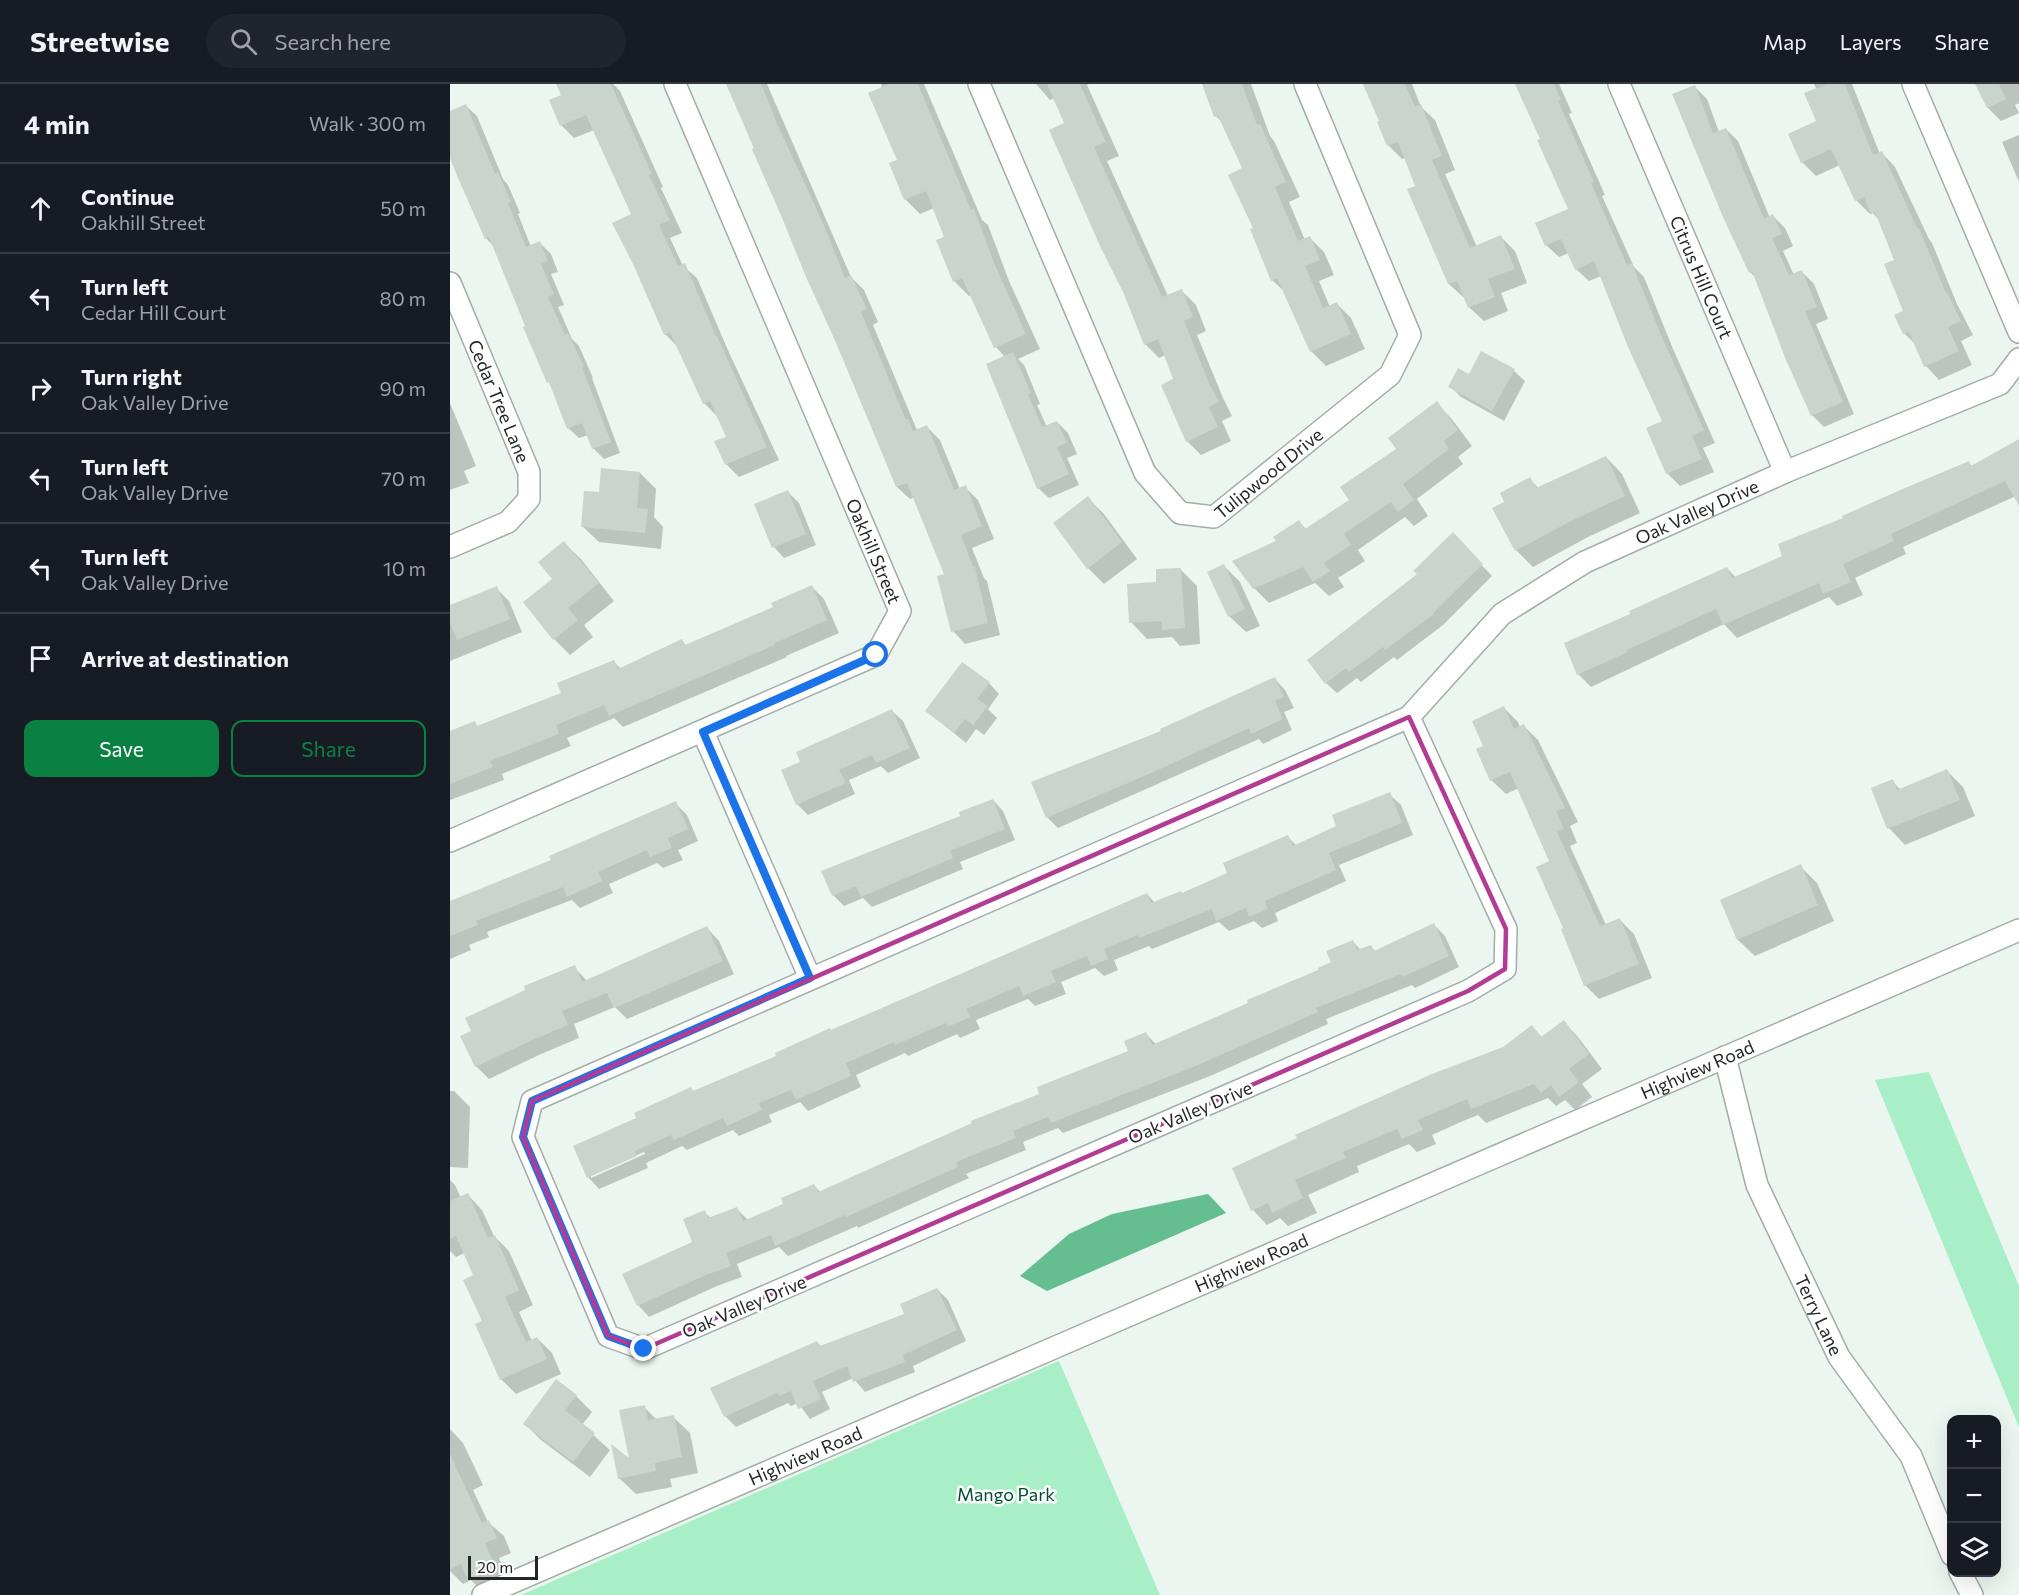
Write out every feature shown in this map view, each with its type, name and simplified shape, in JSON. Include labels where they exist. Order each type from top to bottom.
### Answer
[{"type":"street","name":"Oakhill Street","points":[[450,842],[876,655],[900,611],[675,84]]},
{"type":"street","name":"Tulipwood Drive","points":[[979,84],[1145,473],[1180,513],[1214,517],[1390,375],[1410,335],[1305,84]]},
{"type":"street","name":"Citrus Hill Court","points":[[1619,84],[1785,472]]},
{"type":"street","points":[[1913,84],[2019,332]]},
{"type":"street","name":"Cedar Tree Lane","points":[[450,283],[529,472],[529,498],[508,522],[450,547]]},
{"type":"street","name":"Oak Valley Drive","points":[[1409,717],[1506,929],[1505,969],[1468,991],[644,1349],[608,1336],[523,1137],[532,1101],[1409,717],[1502,614],[1585,562],[1785,472],[2000,384],[2019,359]]},
{"type":"street","points":[[703,732],[810,978]]},
{"type":"street","name":"Highview Road","points":[[483,1595],[2019,930]]},
{"type":"street","name":"Terry Lane","points":[[1725,1057],[1757,1185],[1839,1357],[1911,1456],[1947,1543]]},
{"type":"street","points":[[1963,1577],[1972,1595]]},
{"type":"highlighted area","points":[[1409,717],[1506,929],[1505,969],[1468,991],[644,1349],[608,1336],[523,1137],[532,1101]]},
{"type":"green space","points":[[1929,1072],[2019,1286],[2019,1427],[1875,1080]]},
{"type":"green space","name":"Mango Park","points":[[1059,1361],[1160,1595],[521,1595]]},
{"type":"shaded area","points":[[1208,1194],[1226,1213],[1047,1291],[1020,1276],[1069,1234],[1112,1214]]},
{"type":"building","points":[[556,84],[611,84],[670,220],[659,225],[678,266],[685,263],[767,447],[725,465],[714,441],[726,437],[710,401],[703,404],[670,332],[664,335],[634,266],[612,223],[631,214],[586,115],[560,126],[549,100],[561,95]]},
{"type":"building","points":[[726,84],[761,84],[845,278],[851,275],[867,309],[861,312],[906,420],[908,419],[913,431],[927,425],[954,490],[966,485],[982,526],[961,535],[973,567],[975,567],[988,623],[951,632],[937,576],[944,574],[907,483],[896,487]]},
{"type":"building","points":[[889,84],[918,84],[971,210],[974,209],[995,265],[1026,334],[994,348],[962,278],[953,282],[936,240],[944,237],[926,191],[904,200],[889,163],[897,160],[868,93]]},
{"type":"building","points":[[1047,84],[1080,84],[1106,142],[1094,147],[1162,297],[1182,289],[1193,317],[1184,321],[1219,402],[1209,407],[1218,427],[1186,442],[1161,385],[1173,379],[1158,339],[1144,345],[1124,294],[1100,246],[1049,130],[1064,123]]},
{"type":"building","points":[[1202,84],[1242,84],[1257,125],[1260,124],[1286,182],[1275,187],[1298,241],[1310,236],[1320,260],[1305,266],[1323,308],[1337,302],[1351,334],[1310,352],[1277,278],[1271,281],[1250,229],[1253,228],[1228,175],[1242,168],[1218,116],[1214,117]]},
{"type":"building","points":[[1363,84],[1405,84],[1415,107],[1421,104],[1442,156],[1432,160],[1470,248],[1501,235],[1515,269],[1488,279],[1495,297],[1468,308],[1457,281],[1448,284],[1407,189],[1415,186],[1398,142],[1387,146]]},
{"type":"building","points":[[1515,84],[1554,84],[1561,100],[1558,101],[1594,182],[1591,183],[1627,265],[1632,263],[1661,335],[1704,430],[1692,436],[1702,459],[1666,474],[1646,428],[1662,421],[1628,347],[1594,261],[1575,270],[1561,239],[1545,246],[1535,223],[1568,209]]},
{"type":"building","points":[[1827,84],[1845,84],[1873,155],[1882,151],[1917,228],[1919,228],[1946,293],[1961,321],[1948,327],[1959,351],[1924,367],[1909,332],[1903,334],[1894,315],[1903,311],[1884,264],[1894,260],[1875,212],[1871,214],[1864,197],[1855,201],[1831,149],[1801,163],[1788,134],[1816,121],[1804,93]]},
{"type":"building","points":[[1975,84],[1999,84],[2006,99],[1987,108]]},
{"type":"building","points":[[1695,85],[1713,133],[1726,128],[1764,219],[1773,214],[1782,234],[1772,238],[1789,275],[1802,270],[1817,307],[1805,311],[1843,402],[1811,416],[1786,360],[1752,271],[1749,273],[1723,217],[1672,94]]},
{"type":"building","points":[[466,104],[495,174],[498,172],[511,202],[508,203],[526,247],[540,241],[548,261],[541,264],[554,294],[548,297],[565,335],[568,333],[584,367],[582,367],[611,442],[592,449],[582,423],[567,429],[549,382],[547,383],[523,327],[525,326],[489,237],[485,239],[458,178],[450,158],[450,111]]},
{"type":"building","points":[[1481,351],[1515,369],[1492,411],[1448,387],[1458,368],[1469,374]]},
{"type":"building","points":[[1013,352],[1031,393],[1028,394],[1042,427],[1057,421],[1067,443],[1057,447],[1069,474],[1037,489],[986,364]]},
{"type":"building","points":[[1437,401],[1458,430],[1444,441],[1449,449],[1403,484],[1414,500],[1398,512],[1391,502],[1344,534],[1351,545],[1324,563],[1330,571],[1313,582],[1303,567],[1253,589],[1232,561],[1276,541],[1273,537],[1299,520],[1305,529],[1349,500],[1340,487],[1396,449],[1388,438]]},
{"type":"building","points":[[2019,439],[2019,506],[2005,481],[1891,534],[1894,541],[1843,564],[1851,582],[1823,594],[1819,583],[1723,625],[1716,609],[1577,675],[1564,643],[1727,567],[1732,578],[1782,556],[1778,544],[1843,518],[1842,516],[1969,461],[1971,466]]},
{"type":"building","points":[[1606,456],[1625,496],[1515,551],[1492,508],[1504,502],[1500,493],[1530,477],[1536,488]]},
{"type":"building","points":[[601,468],[640,472],[637,508],[648,509],[645,533],[581,527],[584,491],[599,492]]},
{"type":"building","points":[[788,490],[806,534],[772,548],[754,504]]},
{"type":"building","points":[[1088,496],[1122,542],[1087,569],[1053,523]]},
{"type":"building","points":[[1453,532],[1483,564],[1434,614],[1385,650],[1383,647],[1349,672],[1346,668],[1325,684],[1307,660],[1417,574],[1413,571]]},
{"type":"building","points":[[564,541],[599,583],[568,608],[578,620],[553,640],[523,602],[552,579],[538,562]]},
{"type":"building","points":[[1224,564],[1245,609],[1228,617],[1207,572]]},
{"type":"building","points":[[1181,568],[1185,628],[1162,630],[1162,621],[1129,623],[1127,584],[1156,582],[1156,569]]},
{"type":"building","points":[[812,585],[827,620],[775,643],[775,645],[609,716],[604,705],[556,725],[559,734],[490,761],[493,767],[450,784],[450,731],[475,721],[477,726],[561,693],[557,683],[614,660],[618,669],[682,639],[685,645],[773,607],[771,603]]},
{"type":"building","points":[[497,586],[510,619],[457,640],[450,623],[450,605]]},
{"type":"building","points":[[962,662],[990,682],[977,699],[988,706],[973,725],[965,719],[954,733],[925,711]]},
{"type":"building","points":[[1275,677],[1284,697],[1275,701],[1283,719],[1251,734],[1249,728],[1046,818],[1031,782],[1161,731],[1160,729]]},
{"type":"building","points":[[1504,706],[1514,729],[1524,724],[1565,808],[1556,811],[1564,829],[1557,832],[1600,926],[1620,918],[1639,964],[1584,986],[1561,929],[1563,928],[1536,867],[1549,861],[1510,772],[1490,781],[1476,749],[1483,746],[1472,721]]},
{"type":"building","points":[[892,709],[910,748],[876,763],[872,755],[839,770],[846,783],[796,805],[781,770],[800,762],[796,752]]},
{"type":"building","points":[[1947,769],[1960,800],[1887,829],[1871,788],[1893,779],[1897,790]]},
{"type":"building","points":[[1390,792],[1402,823],[1329,853],[1336,870],[1265,901],[1268,909],[1249,917],[1246,908],[1216,921],[1212,909],[1139,938],[1138,935],[1104,949],[1108,959],[1091,966],[1087,956],[1051,971],[1056,982],[1023,996],[1019,986],[966,1009],[970,1017],[948,1027],[946,1023],[846,1063],[851,1076],[796,1100],[791,1090],[759,1103],[762,1110],[727,1126],[723,1118],[674,1140],[671,1135],[635,1151],[637,1156],[587,1178],[573,1146],[636,1118],[634,1113],[691,1087],[693,1091],[776,1056],[775,1053],[830,1028],[831,1030],[1147,893],[1151,903],[1181,891],[1182,893],[1227,873],[1223,863],[1288,835],[1293,846],[1336,826],[1332,815]]},
{"type":"building","points":[[993,799],[1005,829],[950,851],[953,858],[861,897],[856,886],[832,896],[821,871],[960,816],[959,812]]},
{"type":"building","points":[[676,801],[688,829],[668,838],[672,848],[650,857],[647,850],[598,872],[602,881],[567,897],[563,887],[476,921],[478,925],[450,936],[450,901],[551,860],[549,856]]},
{"type":"building","points":[[1801,864],[1818,905],[1737,940],[1720,900]]},
{"type":"building","points":[[1434,923],[1449,956],[1402,977],[1401,974],[1316,1008],[1318,1012],[1198,1065],[1051,1123],[1048,1117],[1013,1131],[1016,1138],[956,1162],[958,1167],[775,1246],[771,1235],[726,1253],[731,1266],[637,1306],[622,1274],[692,1242],[683,1219],[705,1210],[708,1218],[737,1207],[743,1221],[783,1204],[781,1198],[814,1184],[818,1192],[972,1123],[971,1121],[1039,1094],[1037,1087],[1128,1051],[1124,1041],[1146,1032],[1152,1045],[1248,1003],[1247,1000],[1318,970],[1331,962],[1326,951],[1353,940],[1357,950],[1371,945],[1374,951]]},
{"type":"building","points":[[707,926],[723,961],[614,1008],[607,993],[562,1011],[568,1025],[475,1067],[460,1036],[471,1031],[465,1018],[525,990],[524,986],[575,965],[582,982]]},
{"type":"building","points":[[1564,1020],[1589,1054],[1569,1069],[1579,1082],[1559,1097],[1551,1085],[1541,1093],[1534,1084],[1471,1109],[1467,1099],[1418,1120],[1423,1130],[1402,1139],[1397,1129],[1343,1152],[1346,1158],[1295,1180],[1303,1198],[1272,1213],[1268,1203],[1251,1211],[1232,1168],[1297,1138],[1295,1135],[1432,1074],[1503,1047],[1532,1025],[1541,1037]]},
{"type":"building","points":[[468,1193],[488,1238],[495,1235],[519,1290],[505,1297],[526,1342],[537,1337],[547,1359],[500,1380],[475,1324],[482,1321],[463,1280],[473,1275],[456,1236],[450,1239],[450,1201]]},
{"type":"building","points":[[937,1288],[957,1330],[903,1355],[905,1362],[853,1382],[847,1366],[813,1381],[821,1399],[798,1409],[791,1391],[779,1396],[777,1393],[724,1417],[710,1388],[817,1341],[820,1346],[904,1314],[900,1304]]},
{"type":"building","points":[[556,1379],[577,1395],[565,1410],[595,1433],[573,1462],[523,1424]]},
{"type":"building","points":[[645,1405],[648,1420],[674,1415],[682,1457],[655,1463],[656,1471],[618,1479],[611,1444],[629,1458],[619,1410]]},
{"type":"building","points":[[450,1454],[482,1523],[489,1520],[497,1538],[485,1543],[496,1568],[468,1580],[461,1564],[450,1569]]},
{"type":"route","points":[[644,1349],[608,1336],[523,1137],[532,1101],[810,978],[703,732],[876,655]]}]
